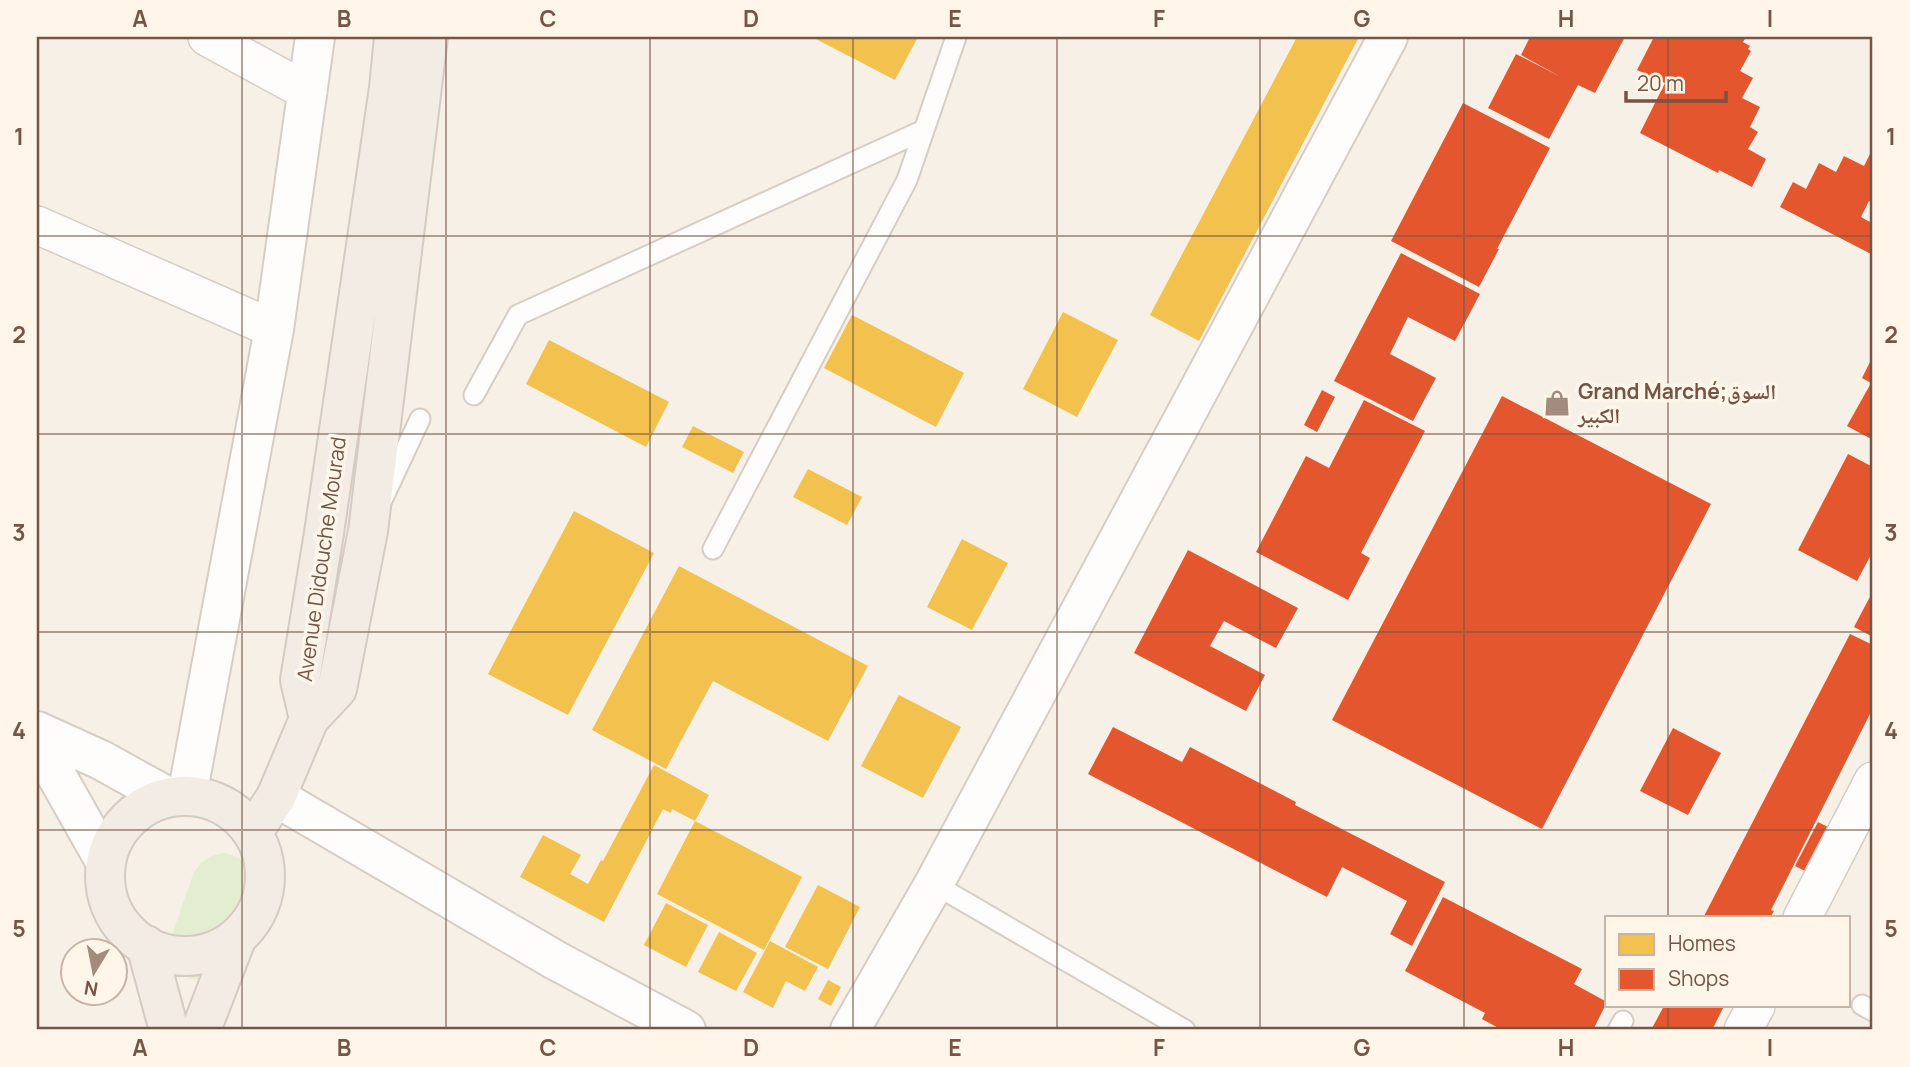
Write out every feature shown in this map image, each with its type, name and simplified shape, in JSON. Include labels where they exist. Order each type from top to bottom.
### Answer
[{"type":"main road","name":"Avenue Didouche Mourad","points":[[309,719],[300,680],[324,533],[389,88],[394,37]]},
{"type":"main road","name":"Avenue Didouche Mourad","points":[[309,719],[337,689],[369,531],[429,37]]},
{"type":"main road","points":[[253,832],[275,797],[309,719]]},
{"type":"main road","points":[[178,797],[206,799],[225,806],[240,817],[253,832],[266,868],[265,888],[255,915],[237,937],[202,954],[164,952],[146,945],[130,934],[118,919],[110,902],[106,863],[111,845],[134,814],[150,804],[178,797]]},
{"type":"main road","points":[[201,1030],[237,937]]},
{"type":"main road","points":[[146,945],[169,1030]]},
{"type":"street","points":[[207,37],[308,92]]},
{"type":"street","points":[[37,731],[178,797],[274,329],[315,37]]},
{"type":"street","points":[[850,1030],[933,884],[1388,37]]},
{"type":"street","points":[[37,225],[274,329]]},
{"type":"street","points":[[37,741],[106,863]]},
{"type":"street","points":[[1803,916],[1863,824],[1873,780]]},
{"type":"street","points":[[275,797],[555,960],[686,1030]]},
{"type":"street","points":[[1743,1030],[1755,1007]]},
{"type":"lane","points":[[713,549],[907,180],[956,37]]},
{"type":"lane","points":[[474,395],[518,316],[924,130]]},
{"type":"lane","points":[[369,531],[420,419]]},
{"type":"lane","points":[[933,884],[1185,1030]]},
{"type":"green space","points":[[223,853],[245,862],[255,884],[232,949],[225,961],[210,978],[191,979],[176,970],[167,949],[194,872],[206,859]]},
{"type":"building: Homes","points":[[812,37],[918,37],[895,80]]},
{"type":"building: Homes","points":[[1297,37],[1359,37],[1199,341],[1150,315]]},
{"type":"building: Homes","points":[[1063,312],[1118,340],[1077,417],[1023,389]]},
{"type":"building: Homes","points":[[852,315],[964,373],[936,427],[824,368]]},
{"type":"building: Homes","points":[[549,340],[669,402],[646,447],[526,384]]},
{"type":"building: Homes","points":[[693,426],[744,452],[733,473],[682,447]]},
{"type":"building: Homes","points":[[808,469],[862,497],[847,525],[793,497]]},
{"type":"building: Homes","points":[[574,511],[654,553],[568,715],[488,674]]},
{"type":"building: Homes","points":[[962,539],[1008,563],[972,630],[927,607]]},
{"type":"building: Homes","points":[[679,566],[868,666],[828,741],[713,681],[666,769],[592,730]]},
{"type":"building: Homes","points":[[899,695],[961,727],[923,798],[861,766]]},
{"type":"building: Homes","points":[[654,765],[709,795],[695,821],[672,809],[671,813],[663,809],[604,922],[520,877],[543,835],[581,855],[570,874],[588,884]]},
{"type":"building: Homes","points":[[695,821],[802,877],[764,950],[657,894]]},
{"type":"building: Homes","points":[[818,885],[860,907],[828,969],[785,947]]},
{"type":"building: Homes","points":[[666,903],[708,925],[686,967],[644,945]]},
{"type":"building: Homes","points":[[719,932],[757,953],[736,991],[698,972]]},
{"type":"building: Homes","points":[[770,941],[818,967],[805,991],[786,981],[773,1008],[743,992]]},
{"type":"building: Homes","points":[[828,980],[841,987],[831,1006],[818,999]]},
{"type":"building: Shops","points":[[1530,37],[1625,37],[1595,93],[1578,85],[1549,139],[1488,108],[1516,54],[1561,77],[1521,55]]},
{"type":"building: Shops","points":[[1654,37],[1746,37],[1743,42],[1750,46],[1748,49],[1751,51],[1740,71],[1753,78],[1742,98],[1760,107],[1750,127],[1758,132],[1748,149],[1766,159],[1752,187],[1719,170],[1718,173],[1640,133],[1665,83],[1637,70]]},
{"type":"building: Shops","points":[[1463,103],[1550,148],[1479,287],[1391,241]]},
{"type":"building: Shops","points":[[1873,148],[1873,204],[1869,201],[1861,217],[1870,222],[1873,215],[1873,255],[1780,207],[1793,182],[1806,189],[1819,163],[1836,172],[1844,156],[1864,166]]},
{"type":"building: Shops","points":[[1401,253],[1480,294],[1455,341],[1408,317],[1390,354],[1436,378],[1413,421],[1334,381]]},
{"type":"building: Shops","points":[[1873,356],[1873,440],[1847,426],[1871,383],[1862,378]]},
{"type":"building: Shops","points":[[1322,390],[1335,397],[1317,432],[1304,425]]},
{"type":"building: Shops","points":[[1502,396],[1711,504],[1542,829],[1332,720]]},
{"type":"building: Shops","points":[[1364,400],[1425,431],[1361,553],[1370,558],[1348,600],[1256,552],[1306,456],[1329,468]]},
{"type":"building: Shops","points":[[1848,454],[1873,467],[1873,551],[1857,581],[1798,550]]},
{"type":"building: Shops","points":[[1188,550],[1298,608],[1276,648],[1224,621],[1210,646],[1265,675],[1246,711],[1134,653]]},
{"type":"building: Shops","points":[[1873,591],[1873,637],[1854,627]]},
{"type":"building: Shops","points":[[1850,634],[1873,645],[1873,708],[1771,910],[1774,911],[1771,916],[1704,916]]},
{"type":"building: Shops","points":[[1113,727],[1182,762],[1190,747],[1296,802],[1295,805],[1445,882],[1412,946],[1390,934],[1407,901],[1342,867],[1327,897],[1088,774]]},
{"type":"building: Shops","points":[[1673,728],[1721,753],[1688,815],[1640,791]]},
{"type":"building: Shops","points":[[1818,822],[1834,830],[1811,874],[1795,866]]},
{"type":"building: Shops","points":[[1443,897],[1582,969],[1574,984],[1605,1001],[1605,1006],[1593,1030],[1502,1030],[1482,1019],[1485,1013],[1405,971]]},
{"type":"building: Shops","points":[[1663,1007],[1724,1007],[1712,1030],[1651,1030]]},
{"type":"place","name":"Grand Marché;السوق الكبير","points":[[1557,403]]}]
